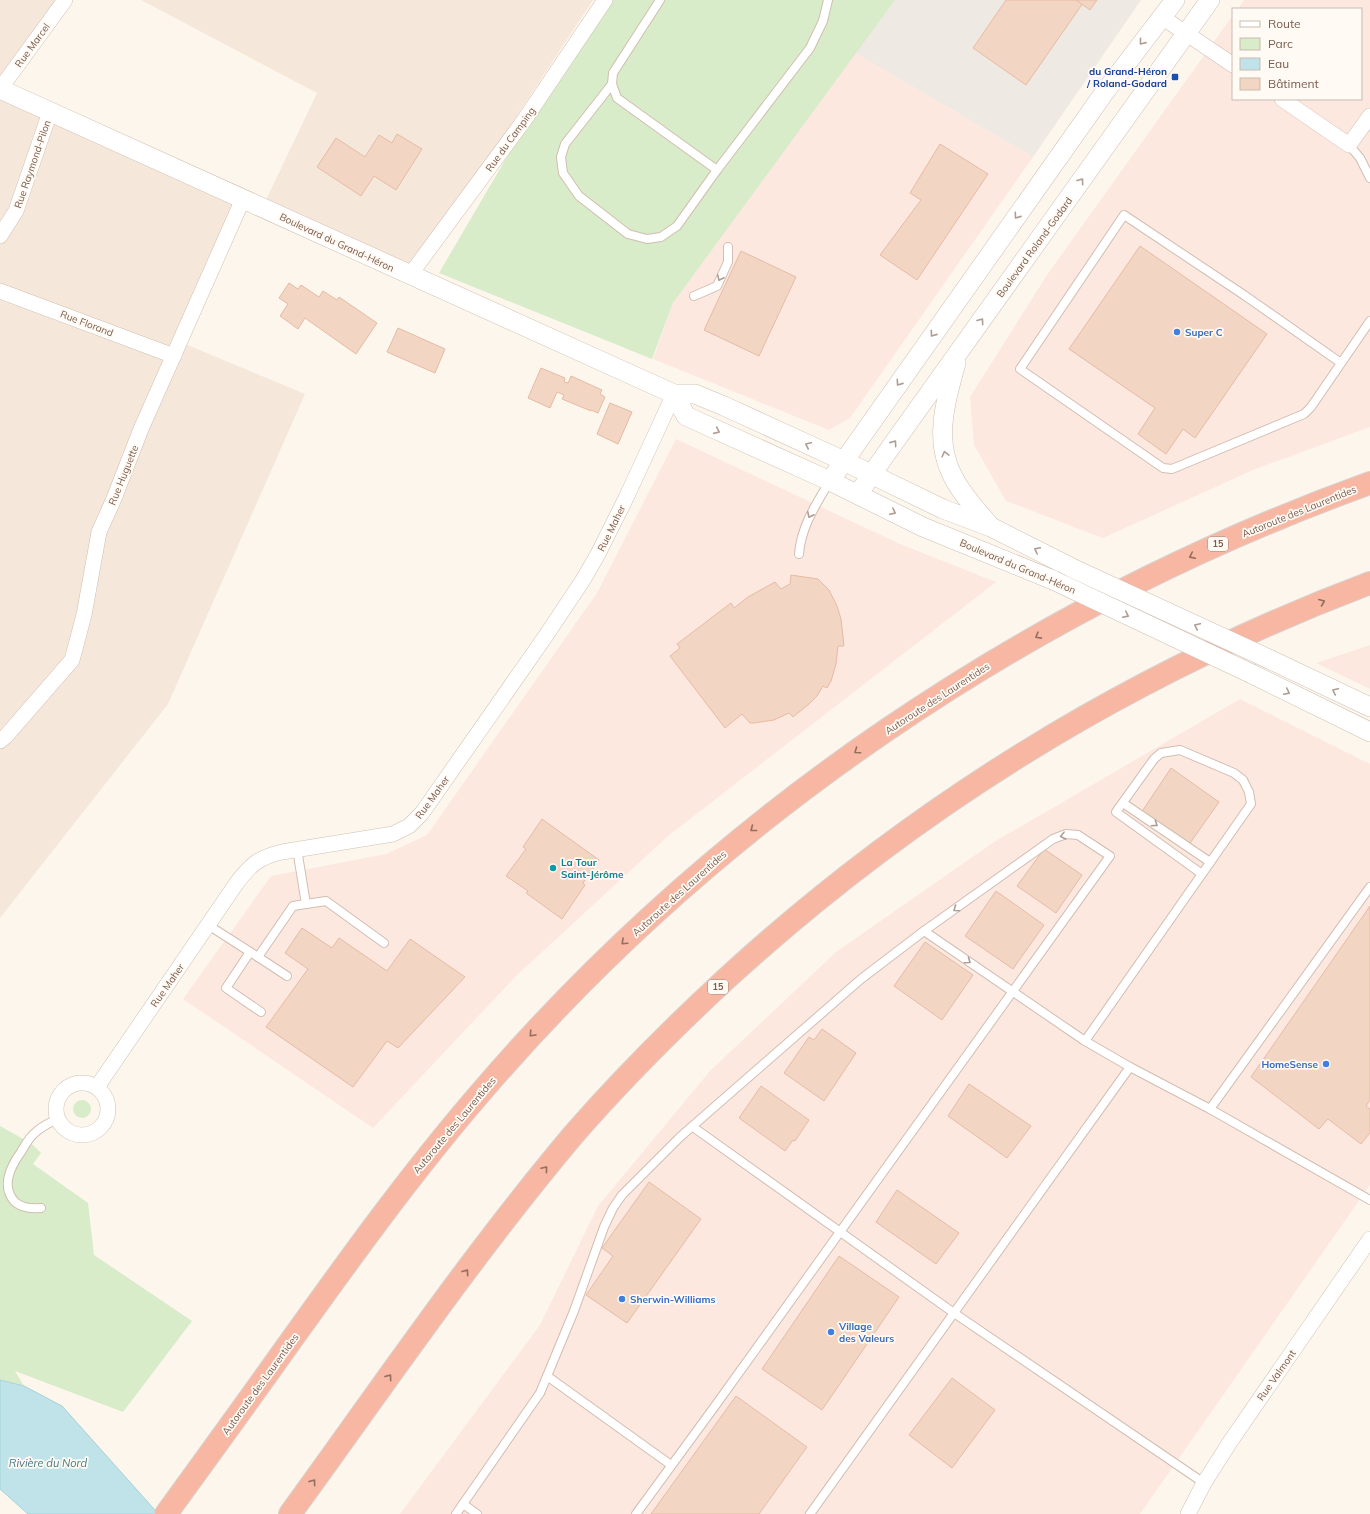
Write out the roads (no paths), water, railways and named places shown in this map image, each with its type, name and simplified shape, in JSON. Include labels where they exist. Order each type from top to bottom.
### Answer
[{"type":"highway","name":"Autoroute des Laurentides","points":[[166,1514],[382,1215],[420,1165],[479,1094],[547,1018],[603,962],[736,842],[872,740],[1030,640],[1091,607],[1202,551],[1262,525],[1370,483]]},
{"type":"highway","name":"15","points":[[290,1514],[492,1237],[521,1199],[575,1134],[672,1030],[780,931],[862,865],[952,800],[1012,760],[1107,703],[1216,648],[1286,617],[1370,583]]},
{"type":"street","name":"Rue Marcel","points":[[0,89],[65,0]]},
{"type":"street","name":"Rue du Camping","points":[[410,275],[525,119],[605,0]]},
{"type":"street","points":[[830,481],[1104,93],[1175,0]]},
{"type":"street","name":"Boulevard Roland-Godard","points":[[858,494],[1210,0]]},
{"type":"street","points":[[1162,17],[1232,64]]},
{"type":"street","name":"Boulevard du Grand-Héron","points":[[0,89],[674,394],[695,394],[724,406],[844,461],[943,510],[991,527],[1072,568],[1370,707]]},
{"type":"street","points":[[1283,100],[1349,145],[1370,116]]},
{"type":"street","name":"Rue Raymond-Pilon","points":[[0,236],[16,211],[50,112]]},
{"type":"street","name":"Rue Huguette","points":[[0,741],[72,660],[84,616],[99,532],[113,501],[141,429],[244,199]]},
{"type":"street","name":"Rue Florand","points":[[0,290],[174,356]]},
{"type":"street","points":[[958,352],[942,420],[942,440],[950,468],[961,490],[991,527]]},
{"type":"street","name":"Boulevard du Grand-Héron","points":[[674,394],[686,416],[858,494],[924,527],[1053,580],[1252,674],[1370,732]]},
{"type":"street","name":"Rue Maher","points":[[96,1087],[252,864],[260,859],[275,854],[297,849],[394,834],[409,826],[422,813],[583,580],[598,554],[626,498],[674,394]]},
{"type":"street","points":[[81,1083],[96,1087],[105,1097],[108,1108],[106,1120],[100,1129],[90,1135],[78,1136],[65,1129],[57,1119],[56,1102],[61,1093],[73,1084],[81,1083]]},
{"type":"street","name":"Rue Valmont","points":[[1188,1514],[1204,1482],[1370,1239]]},
{"type":"lane","points":[[660,0],[613,73],[612,84],[617,98],[717,170]]},
{"type":"lane","points":[[612,84],[565,144],[561,157],[563,173],[579,196],[628,234],[647,239],[661,237],[677,226],[717,170],[810,48],[823,21],[828,0]]},
{"type":"lane","points":[[1349,145],[1360,158],[1370,178]]},
{"type":"lane","points":[[1341,363],[1124,215],[1020,369],[1163,468],[1172,469],[1304,414],[1341,363],[1370,321]]},
{"type":"lane","points":[[694,296],[717,286],[728,262],[728,247]]},
{"type":"lane","points":[[799,554],[803,530],[830,481]]},
{"type":"lane","points":[[1085,1041],[1202,874],[1210,862],[1251,804],[1249,792],[1243,780],[1234,773],[1180,750],[1161,754],[1154,758],[1116,812],[1202,874]]},
{"type":"lane","points":[[1123,803],[1210,862]]},
{"type":"lane","points":[[456,1514],[540,1393],[574,1311],[604,1227],[613,1208],[622,1195],[680,1137],[856,984],[924,931],[1053,839],[1066,834],[1078,835],[1110,856],[636,1514]]},
{"type":"lane","points":[[297,849],[306,904]]},
{"type":"lane","points":[[1210,1109],[1370,887]]},
{"type":"lane","points":[[258,957],[293,906],[326,901],[384,944]]},
{"type":"lane","points":[[208,925],[286,976]]},
{"type":"lane","points":[[924,931],[1085,1041],[1130,1067],[1210,1109],[1370,1200]]},
{"type":"lane","points":[[250,952],[226,988],[261,1012]]},
{"type":"lane","points":[[810,1514],[1130,1067]]},
{"type":"lane","points":[[41,1208],[28,1208],[19,1205],[13,1200],[7,1187],[6,1177],[10,1168],[32,1135],[57,1119]]},
{"type":"lane","points":[[693,1126],[954,1313],[1204,1482]]},
{"type":"lane","points":[[547,1376],[671,1465]]},
{"type":"lane","points":[[463,1504],[477,1514]]},
{"type":"water","name":"Rivière du Nord","points":[[0,1380],[24,1386],[62,1406],[154,1509],[156,1514],[28,1514],[0,1489]]},
{"type":"place","name":"du Grand-Héron / Roland-Godard","points":[[1175,77]]},
{"type":"place","name":"Super C","points":[[1177,332]]},
{"type":"place","name":"La Tour Saint-Jérôme","points":[[553,868]]},
{"type":"place","name":"HomeSense","points":[[1326,1064]]},
{"type":"place","name":"Sherwin-Williams","points":[[622,1299]]},
{"type":"place","name":"Village des Valeurs","points":[[831,1332]]}]
